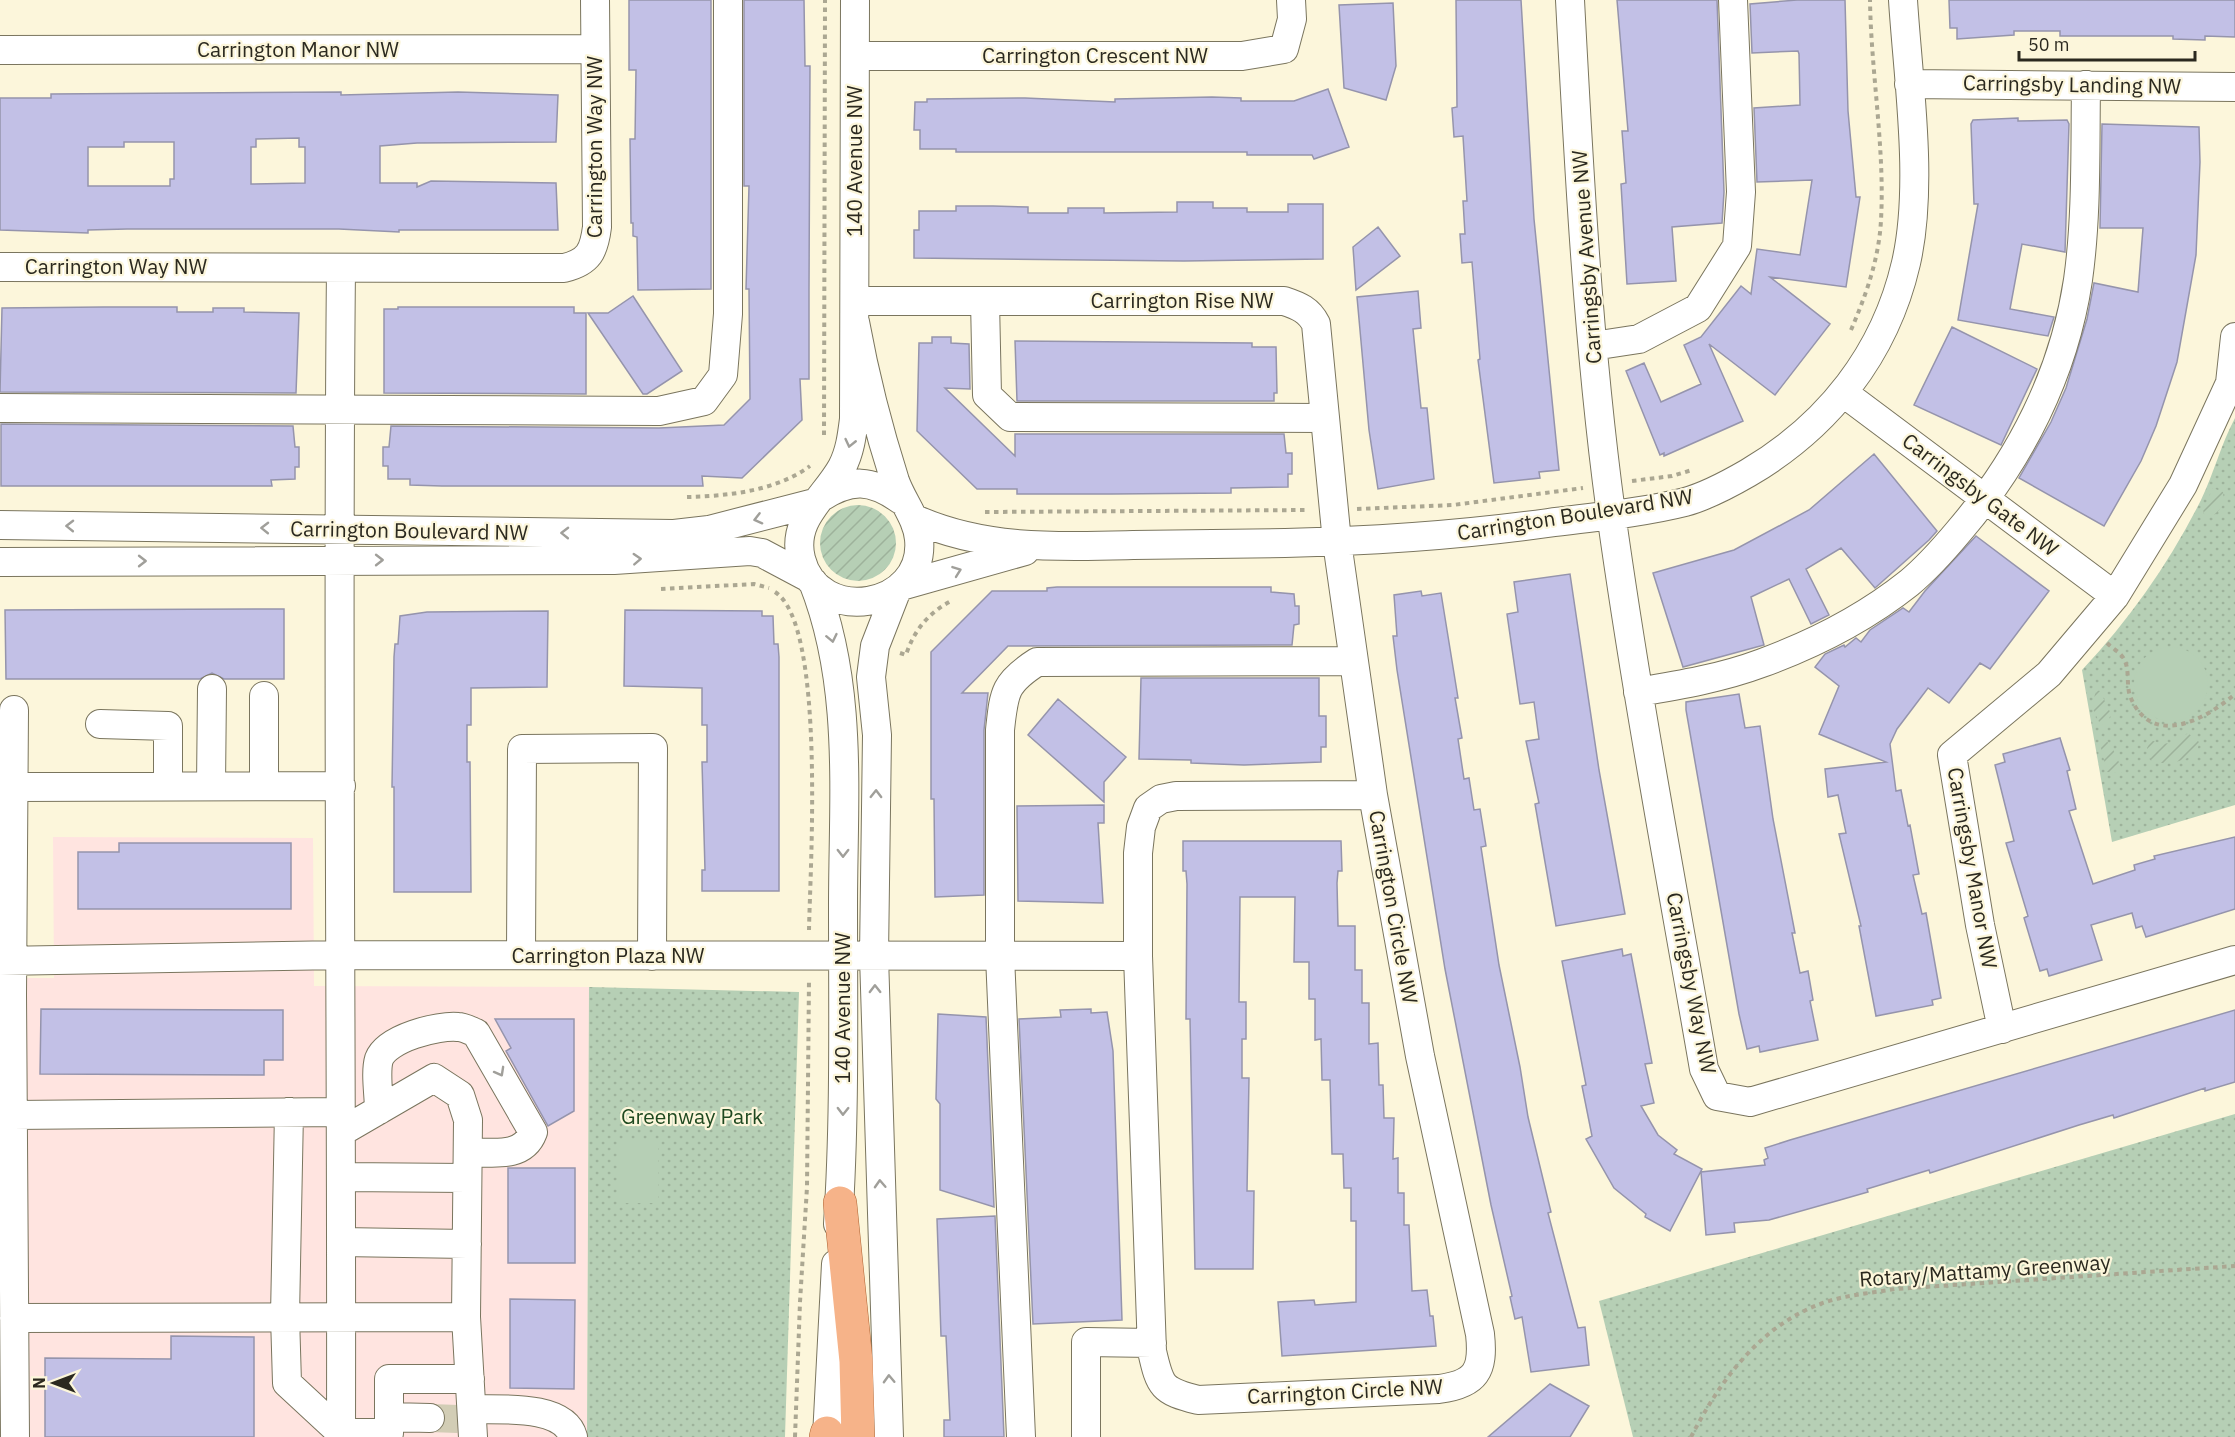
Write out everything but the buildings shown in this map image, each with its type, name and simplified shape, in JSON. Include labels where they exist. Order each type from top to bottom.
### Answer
[{"type":"main road","points":[[835,1436],[856,1361],[840,1203]]},
{"type":"street","name":"Carrington Way NW","points":[[0,267],[564,268],[589,258],[595,245],[597,227],[595,0]]},
{"type":"street","points":[[0,408],[659,411],[704,401],[723,375],[728,314],[728,0]]},
{"type":"street","name":"140 Avenue NW","points":[[840,1203],[843,957],[842,710],[833,639],[801,560],[799,539],[804,520],[842,467],[850,447],[855,396],[855,0]]},
{"type":"street","name":"Carrington Crescent NW","points":[[855,56],[1242,56],[1284,49],[1292,19],[1292,0]]},
{"type":"street","name":"Carringsby Avenue NW","points":[[1570,0],[1593,345],[1611,514]]},
{"type":"street","points":[[1593,345],[1640,339],[1698,308],[1737,246],[1741,192],[1733,0]]},
{"type":"street","name":"Carrington Boulevard NW","points":[[908,510],[966,538],[1042,547],[1337,542],[1496,530],[1611,514],[1688,501],[1733,481],[1790,445],[1845,394],[1883,327],[1906,263],[1913,222],[1914,186],[1903,0]]},
{"type":"street","name":"Carrington Manor NW","points":[[0,50],[596,50]]},
{"type":"street","name":"Carringsby Landing NW","points":[[1909,84],[2235,87]]},
{"type":"street","points":[[1638,692],[1705,681],[1761,664],[1817,640],[1865,614],[1910,582],[1945,548],[1986,499],[2020,448],[2048,386],[2066,336],[2078,280],[2084,188],[2086,85]]},
{"type":"street","points":[[341,268],[338,529],[342,955],[341,1435]]},
{"type":"street","points":[[985,301],[987,395],[1010,417],[1323,418]]},
{"type":"street","name":"Carrington Rise NW","points":[[855,312],[985,301],[1284,301],[1300,306],[1311,313],[1316,324],[1323,418],[1337,542]]},
{"type":"street","name":"140 Avenue NW","points":[[855,312],[867,390],[919,540],[917,561],[898,589],[875,646],[871,677],[877,735],[874,956],[889,1437]]},
{"type":"street","name":"Carringsby Manor NW","points":[[2002,1029],[1980,925],[1952,755],[2049,674],[2115,596],[2183,485],[2232,383],[2235,337]]},
{"type":"street","name":"Carringsby Gate NW","points":[[1845,394],[2115,596]]},
{"type":"street","points":[[816,501],[837,487],[860,483],[883,487],[908,510]]},
{"type":"street","name":"Carrington Boulevard NW","points":[[0,525],[674,534],[709,531],[816,501]]},
{"type":"street","name":"Carringsby Way NW","points":[[1611,514],[1638,692],[1704,1069],[1717,1096],[1750,1102],[2235,960]]},
{"type":"street","name":"Carrington Circle NW","points":[[1337,542],[1372,795],[1416,1034],[1480,1334],[1480,1363],[1474,1376],[1461,1386],[1439,1389],[1198,1400],[1170,1393],[1162,1386],[1152,1343],[1138,956],[1138,853],[1141,827],[1148,808],[1161,799],[1176,796],[1372,795]]},
{"type":"street","name":"Carrington Boulevard NW","points":[[898,589],[1042,547]]},
{"type":"street","name":"Carrington Boulevard NW","points":[[0,562],[614,560],[750,551],[762,553],[811,580]]},
{"type":"street","points":[[811,580],[832,598],[856,604],[880,600],[898,589]]},
{"type":"street","points":[[1021,1437],[1000,956],[1000,730],[1004,695],[1018,674],[1037,662],[1352,661]]},
{"type":"street","points":[[211,786],[212,689]]},
{"type":"street","points":[[264,696],[264,786]]},
{"type":"street","points":[[14,710],[14,787],[6,961],[13,1115],[15,1437]]},
{"type":"street","points":[[100,724],[168,726],[168,786]]},
{"type":"street","points":[[520,955],[522,749],[653,748],[652,956]]},
{"type":"street","points":[[14,787],[341,786]]},
{"type":"street","name":"Carrington Plaza NW","points":[[6,961],[342,955],[874,956]]},
{"type":"street","points":[[874,956],[1138,956]]},
{"type":"street","points":[[341,1177],[468,1165],[519,1151],[529,1143],[533,1132],[476,1033],[460,1026],[409,1036],[387,1047],[379,1060],[379,1110]]},
{"type":"street","points":[[13,1115],[289,1112],[341,1122],[379,1110],[434,1078],[460,1095],[468,1120],[466,1317],[470,1379],[469,1421],[537,1410],[548,1414],[572,1431],[573,1437]]},
{"type":"street","points":[[289,1112],[285,1316],[287,1383],[341,1435]]},
{"type":"street","points":[[341,1242],[467,1244]]},
{"type":"street","points":[[14,1318],[466,1317]]},
{"type":"street","points":[[1086,1437],[1086,1342],[1152,1343]]},
{"type":"street","points":[[389,1429],[389,1379],[470,1379]]},
{"type":"street","points":[[341,1435],[389,1429],[430,1419]]},
{"type":"path","points":[[825,0],[825,411],[821,442],[850,447]]},
{"type":"path","points":[[1848,336],[1865,297],[1876,258],[1881,222],[1882,187],[1871,45],[1870,0]]},
{"type":"path","points":[[687,497],[721,496],[790,478],[809,467],[814,459]]},
{"type":"path","points":[[1639,480],[1672,476],[1702,467]]},
{"type":"path","points":[[1364,509],[1453,505],[1577,489]]},
{"type":"path","points":[[984,512],[1300,510]]},
{"type":"path","points":[[2104,641],[2124,658],[2129,693],[2136,708],[2156,723],[2176,726],[2193,722],[2235,694]]},
{"type":"path","name":"Rotary/Mattamy Greenway","points":[[1691,1437],[1709,1402],[1736,1366],[1761,1339],[1796,1316],[1839,1298],[1895,1289],[2235,1266]]},
{"type":"shaded area","points":[[53,837],[313,838],[314,986],[589,987],[587,1437],[0,1437],[0,978],[54,978]]},
{"type":"green space","points":[[2235,418],[2235,805],[2112,842],[2082,670],[2133,610],[2176,546],[2201,500]]},
{"type":"green space","points":[[2213,488],[2223,492],[2224,503],[2216,514],[2205,517],[2203,510]]},
{"type":"green space","points":[[858,505],[872,508],[885,516],[893,529],[896,543],[893,557],[885,570],[872,578],[858,581],[844,578],[831,570],[823,557],[820,543],[823,529],[831,516],[844,508]]},
{"type":"green space","points":[[2164,647],[2178,647],[2192,653],[2202,663],[2208,677],[2208,691],[2202,705],[2192,715],[2178,721],[2164,721],[2150,715],[2140,705],[2134,691],[2134,677],[2140,663],[2150,653]]},
{"type":"green space","points":[[2096,690],[2100,691],[2111,714],[2106,726],[2100,724],[2092,707]]},
{"type":"green space","points":[[2188,733],[2199,742],[2197,753],[2175,762],[2162,763],[2151,760],[2147,748],[2151,740],[2171,743]]},
{"type":"green space","points":[[2102,736],[2112,747],[2122,769],[2121,773],[2107,772],[2099,740]]},
{"type":"green space","name":"Greenway Park","points":[[589,987],[799,992],[785,1437],[587,1437]]},
{"type":"green space","points":[[2235,1114],[2235,1437],[1633,1437],[1599,1301]]},
{"type":"green space","points":[[617,1141],[658,1141],[658,1203],[617,1203]]},
{"type":"tunnel","points":[[430,1418],[459,1419]]}]
